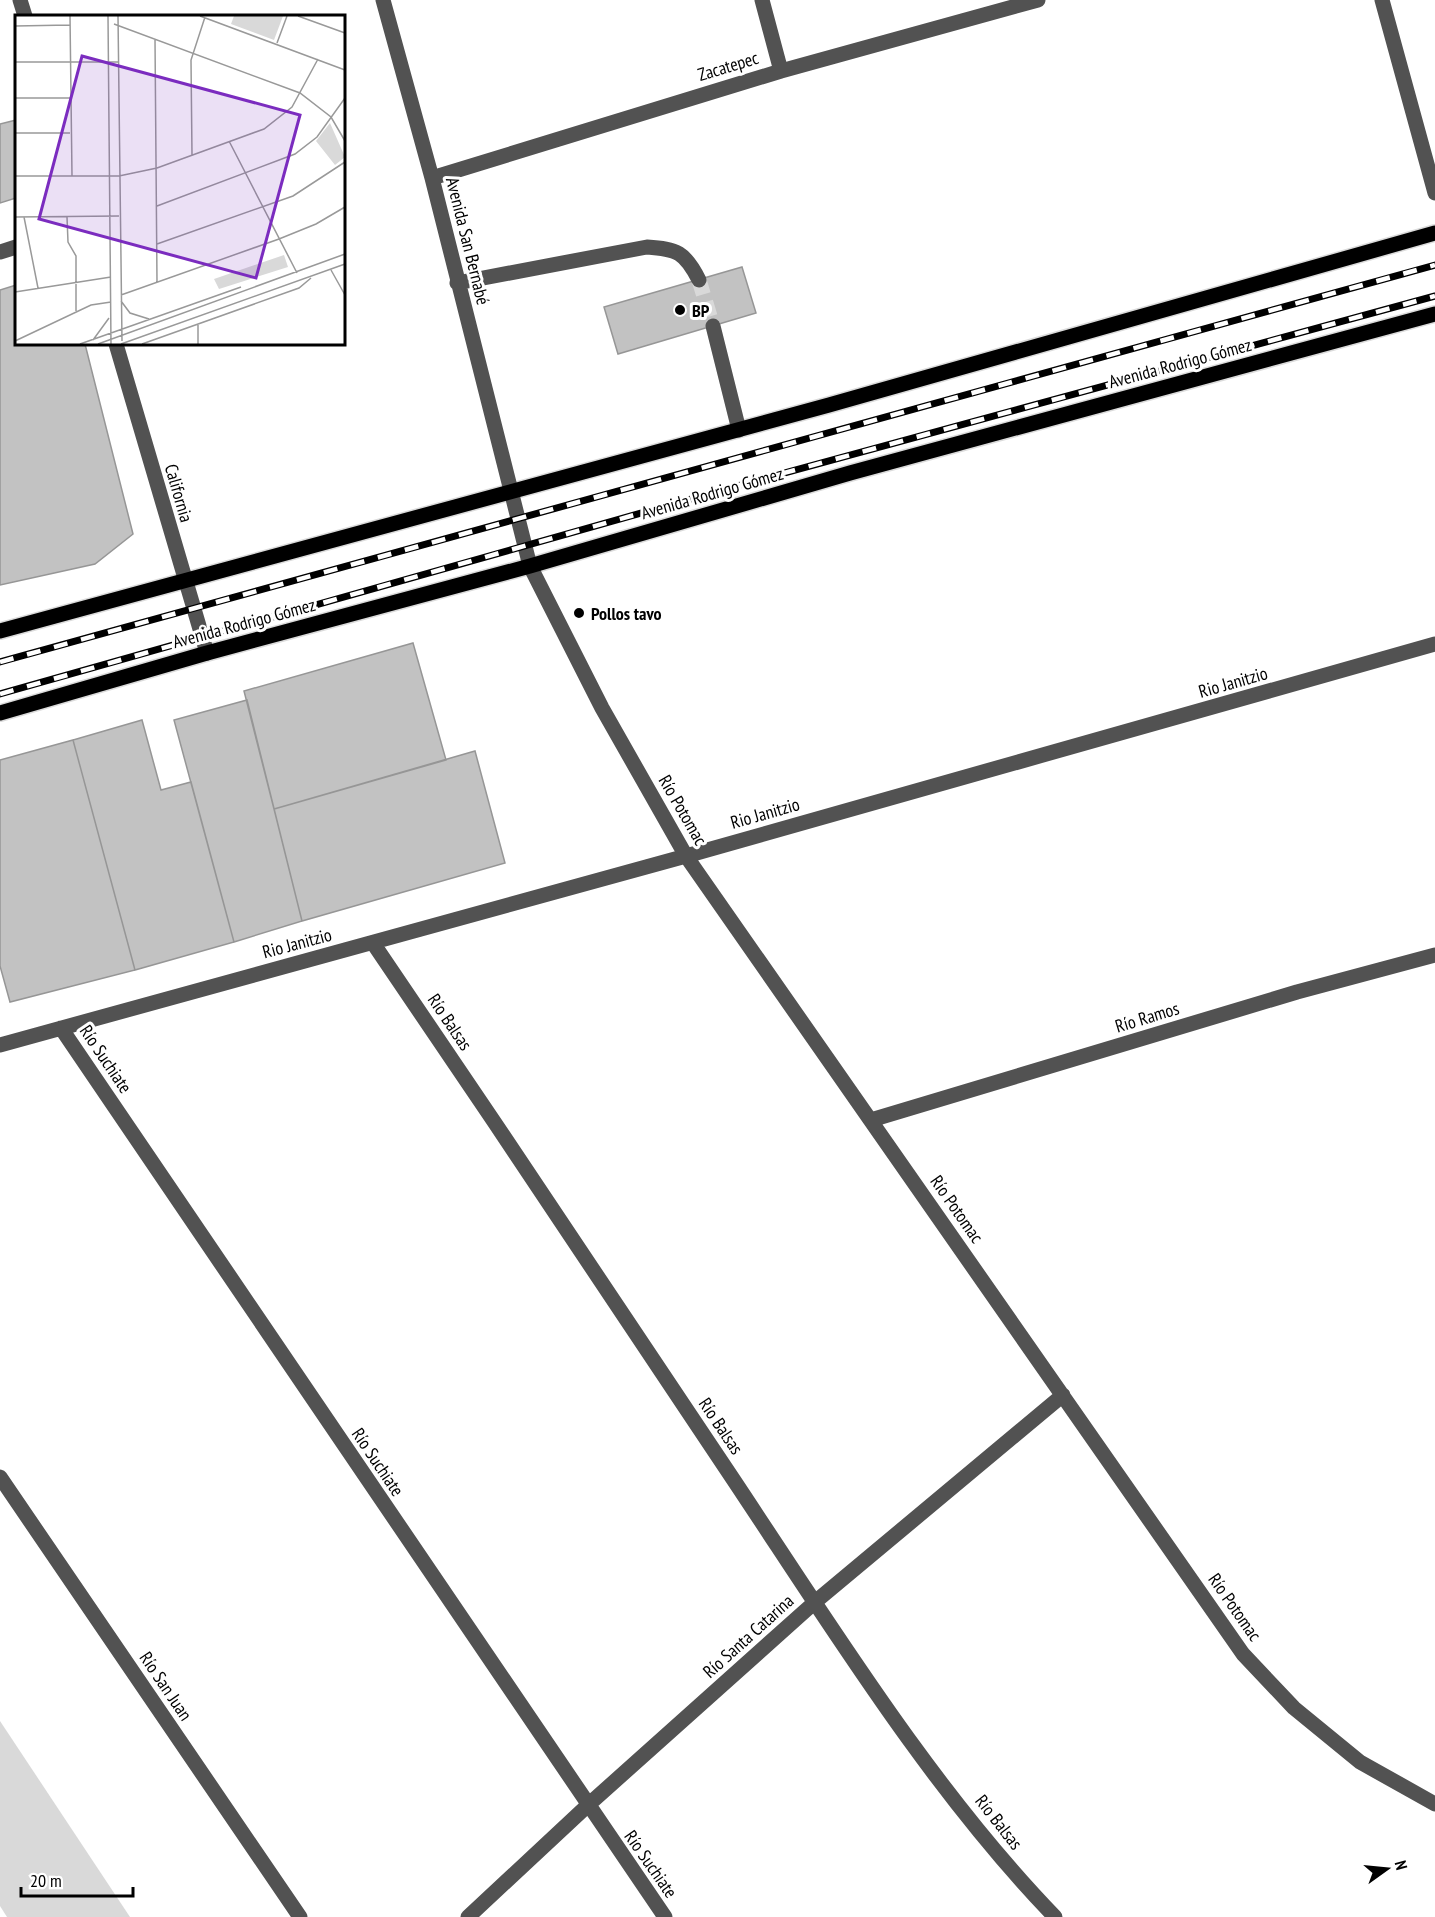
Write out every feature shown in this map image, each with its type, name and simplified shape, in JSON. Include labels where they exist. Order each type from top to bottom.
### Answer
[{"type":"main road","points":[[0,631],[739,430],[1435,233]]},
{"type":"main road","name":"Avenida Rodrigo Gómez","points":[[0,713],[207,652],[531,566],[850,473],[1435,314]]},
{"type":"street","points":[[20,0],[25,15]]},
{"type":"street","name":"Avenida San Bernabé","points":[[383,0],[432,178],[510,492],[531,566]]},
{"type":"street","points":[[762,0],[780,71]]},
{"type":"street","name":"Zacatepec","points":[[432,178],[780,71],[1038,0]]},
{"type":"street","points":[[1382,0],[1435,193]]},
{"type":"street","points":[[0,252],[15,247]]},
{"type":"street","points":[[457,283],[647,247],[670,249],[684,255],[699,280]]},
{"type":"street","points":[[712,326],[739,430]]},
{"type":"street","name":"California","points":[[116,345],[207,652]]},
{"type":"street","name":"Río Potomac","points":[[531,566],[602,708],[686,856],[1243,1654],[1294,1708],[1360,1762],[1435,1804]]},
{"type":"street","name":"Rio Janitzio","points":[[0,1044],[686,856],[1435,644]]},
{"type":"street","name":"Río Balsas","points":[[373,942],[585,1255],[814,1602],[915,1747],[1022,1883],[1055,1917]]},
{"type":"street","name":"Río Ramos","points":[[871,1120],[1297,992],[1435,955]]},
{"type":"street","name":"Río Suchiate","points":[[61,1028],[664,1917]]},
{"type":"street","name":"Río Santa Catarina","points":[[468,1917],[587,1806],[814,1602],[1063,1395]]},
{"type":"street","name":"Río San Juan","points":[[0,1477],[300,1917]]},
{"type":"shaded area","points":[[0,1721],[130,1917],[7,1917],[0,1906]]},
{"type":"building","points":[[15,120],[15,198],[0,203],[0,124]]},
{"type":"building","name":"BP","points":[[742,267],[756,313],[618,354],[604,307]]},
{"type":"building","points":[[15,285],[15,345],[85,345],[133,534],[95,564],[0,585],[0,290]]},
{"type":"building","points":[[413,643],[446,760],[274,809],[244,691]]},
{"type":"building","points":[[247,700],[302,921],[234,942],[174,720]]},
{"type":"building","points":[[142,720],[161,790],[191,782],[234,942],[135,970],[73,740]]},
{"type":"building","points":[[73,740],[135,970],[10,1002],[0,966],[0,760]]},
{"type":"building","points":[[475,751],[505,863],[302,921],[274,809]]},
{"type":"tunnel","points":[[699,280],[713,326]]},
{"type":"railway","points":[[0,662],[1435,265]]},
{"type":"railway","points":[[0,694],[751,482],[1435,296]]},
{"type":"place","name":"BP","points":[[680,310]]},
{"type":"place","name":"Pollos tavo","points":[[579,613]]}]
